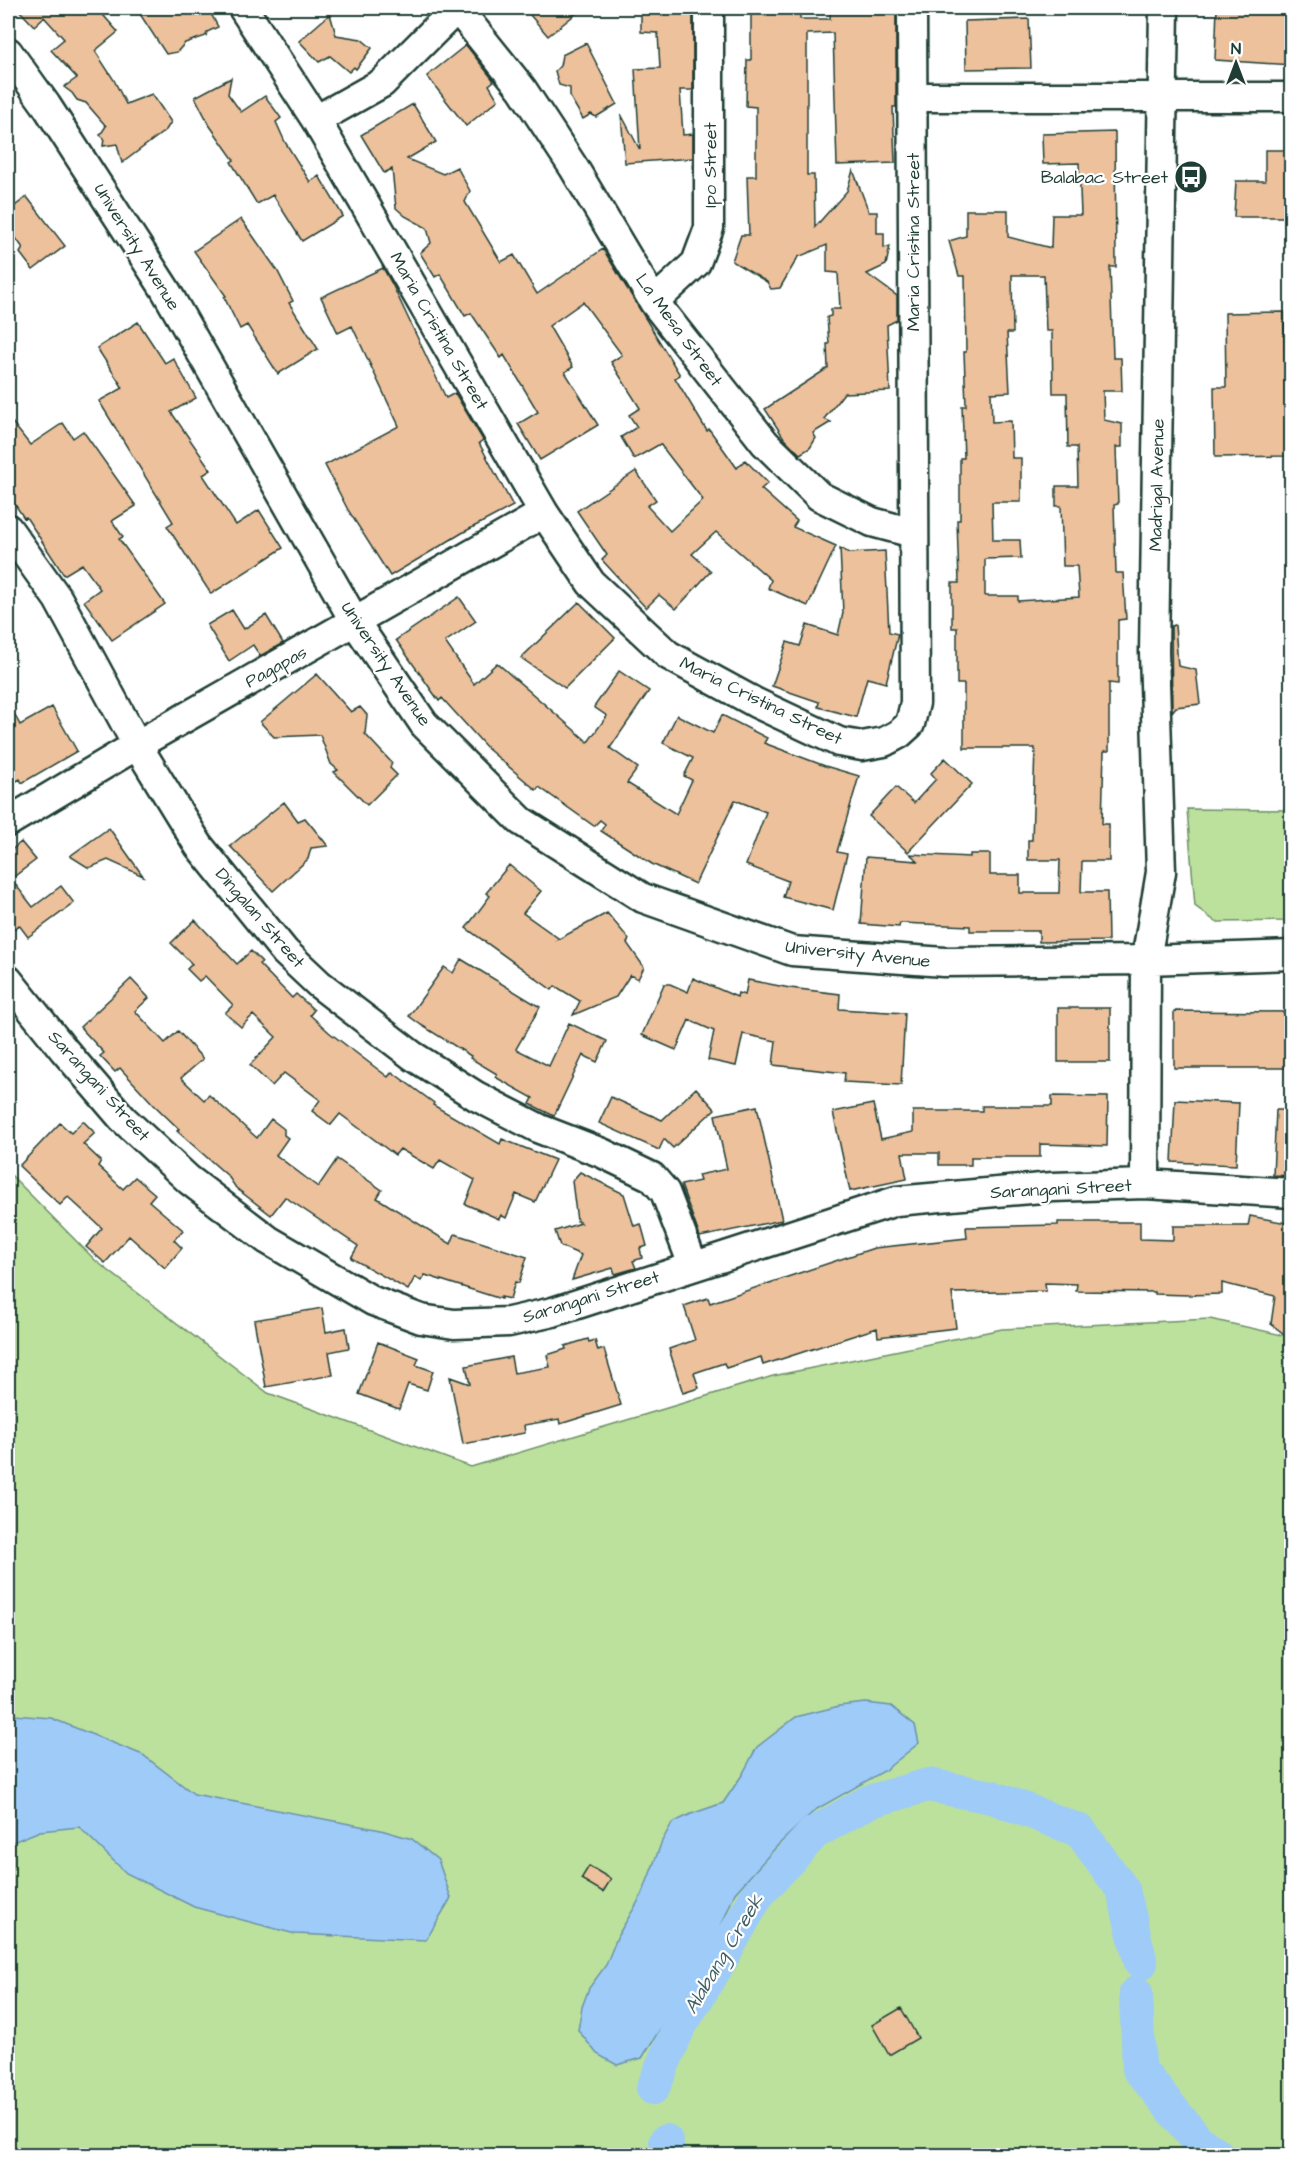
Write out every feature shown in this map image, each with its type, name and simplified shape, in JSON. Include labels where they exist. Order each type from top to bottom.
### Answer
[{"type":"street","name":"Maria Cristina Street","points":[[243,8],[316,120],[544,513],[591,584],[668,655],[756,703],[839,742],[862,746],[884,742],[899,735],[910,724],[915,703],[912,8]]},
{"type":"street","points":[[316,120],[382,82],[457,8]]},
{"type":"street","name":"La Mesa Street","points":[[457,8],[522,89],[574,168],[654,302],[765,443],[819,496],[872,522],[913,533]]},
{"type":"street","name":"Ipo Street","points":[[654,302],[696,263],[709,228],[709,8]]},
{"type":"street","name":"Madrigal Avenue","points":[[1145,1184],[1146,960],[1161,872],[1154,652],[1164,8]]},
{"type":"street","name":"University Avenue","points":[[8,52],[46,105],[165,289],[355,622],[424,724],[521,822],[643,898],[792,951],[944,962],[1146,960],[1292,954]]},
{"type":"street","points":[[913,97],[1292,97]]},
{"type":"street","name":"Pagapas","points":[[8,822],[544,513]]},
{"type":"street","name":"Dingalan Street","points":[[8,529],[58,599],[138,745],[199,846],[285,952],[319,984],[413,1056],[476,1095],[540,1129],[602,1153],[652,1177],[664,1192],[693,1265]]},
{"type":"street","name":"Sarangani Street","points":[[8,980],[123,1119],[189,1180],[268,1240],[373,1301],[421,1319],[454,1324],[509,1322],[553,1312],[896,1201],[1053,1187],[1145,1184],[1292,1193]]},
{"type":"green space","points":[[1187,809],[1291,810],[1291,921],[1216,922],[1195,906]]},
{"type":"green space","points":[[8,1172],[96,1261],[268,1393],[471,1467],[773,1376],[1002,1329],[1210,1319],[1291,1337],[1291,2155],[8,2155]]},
{"type":"water","points":[[866,1703],[891,1706],[915,1725],[919,1743],[884,1771],[815,1810],[779,1844],[735,1893],[714,1943],[642,2058],[617,2065],[597,2054],[578,2030],[582,2007],[589,1988],[606,1965],[618,1935],[642,1895],[662,1841],[672,1823],[723,1803],[757,1747],[796,1717],[839,1706]]},
{"type":"water","points":[[14,1715],[51,1718],[143,1755],[194,1794],[381,1830],[412,1839],[438,1860],[451,1898],[426,1940],[295,1934],[194,1907],[126,1873],[79,1827],[40,1831],[8,1844],[8,1717]]},
{"type":"building","points":[[17,8],[97,8],[118,32],[95,51],[126,104],[152,94],[171,122],[166,130],[122,163],[117,144],[103,146],[104,138],[100,135],[106,126],[86,103],[77,100],[64,87],[77,78],[51,50],[64,39],[44,17],[34,26]]},
{"type":"building","points":[[136,8],[208,8],[218,27],[207,32],[206,36],[185,43],[177,52],[166,54]]},
{"type":"building","points":[[524,8],[583,8],[548,36]]},
{"type":"building","points":[[641,8],[693,8],[693,90],[680,90],[683,135],[693,134],[693,158],[625,163],[621,114],[640,150],[635,69],[660,68],[658,33],[641,32]]},
{"type":"building","points":[[751,8],[800,8],[800,19],[830,19],[830,8],[896,8],[896,107],[893,107],[895,163],[837,165],[833,33],[807,34],[807,175],[814,175],[815,227],[847,191],[853,170],[869,212],[877,212],[877,233],[884,233],[884,248],[890,246],[886,265],[867,274],[897,296],[897,320],[887,325],[890,391],[844,393],[824,419],[831,422],[813,433],[816,438],[810,448],[800,454],[784,438],[765,409],[828,368],[827,317],[831,316],[831,309],[840,309],[838,273],[827,272],[827,245],[798,257],[780,288],[771,289],[767,282],[732,261],[741,235],[749,235],[747,176],[756,176],[756,107],[746,106],[747,60],[751,60]]},
{"type":"building","points":[[1217,8],[1292,8],[1292,65],[1215,60]]},
{"type":"building","points":[[330,14],[336,35],[361,39],[372,48],[356,69],[354,67],[349,72],[330,56],[319,62],[299,41]]},
{"type":"building","points":[[1029,19],[1031,68],[966,69],[965,21]]},
{"type":"building","points":[[586,43],[617,104],[596,117],[591,114],[583,119],[570,97],[570,88],[559,85],[555,71],[560,66],[562,55]]},
{"type":"building","points":[[466,45],[494,81],[489,85],[498,100],[466,126],[427,76]]},
{"type":"building","points":[[231,78],[228,94],[241,112],[265,96],[281,118],[276,122],[285,142],[310,182],[319,176],[343,216],[302,241],[273,195],[257,204],[231,162],[234,160],[210,126],[195,97]]},
{"type":"building","points":[[413,104],[436,142],[407,159],[443,174],[457,167],[470,191],[465,202],[501,262],[514,255],[537,294],[603,249],[680,375],[675,378],[707,431],[709,429],[737,468],[745,460],[768,483],[761,489],[797,521],[793,527],[836,546],[808,606],[768,588],[771,580],[716,532],[692,554],[711,571],[676,609],[659,595],[646,608],[602,560],[607,555],[577,511],[636,471],[656,500],[647,506],[670,531],[703,500],[660,444],[634,459],[621,437],[637,427],[629,415],[640,408],[611,362],[622,355],[583,302],[549,326],[573,367],[565,372],[598,425],[540,460],[518,424],[538,412],[504,355],[501,358],[471,313],[465,316],[440,274],[435,277],[420,253],[431,243],[427,228],[405,216],[396,208],[392,169],[384,173],[361,135]]},
{"type":"building","points":[[1115,132],[1116,267],[1110,267],[1113,358],[1121,358],[1122,391],[1103,391],[1104,420],[1122,424],[1122,447],[1116,447],[1118,504],[1114,505],[1116,573],[1123,573],[1126,619],[1118,620],[1118,684],[1109,683],[1109,751],[1104,751],[1102,824],[1109,824],[1109,861],[1082,861],[1081,892],[1107,892],[1108,941],[1039,942],[1039,931],[970,931],[970,926],[900,923],[899,927],[861,924],[866,857],[918,861],[910,854],[970,857],[970,854],[990,854],[990,875],[1020,875],[1020,893],[1059,893],[1060,860],[1028,860],[1028,840],[1032,840],[1035,748],[964,748],[964,684],[957,684],[957,628],[952,628],[952,583],[959,583],[957,520],[960,520],[960,458],[964,458],[962,406],[966,406],[964,352],[966,352],[965,276],[959,276],[949,241],[966,236],[966,210],[1008,210],[1008,237],[1051,248],[1052,215],[1081,215],[1079,163],[1043,164],[1042,134]],"holes":[[[1012,275],[1044,275],[1046,331],[1052,331],[1053,393],[1067,393],[1068,447],[1077,447],[1078,486],[1056,486],[1056,506],[1061,506],[1063,566],[1077,566],[1079,597],[1018,601],[1018,596],[985,596],[985,559],[1021,558],[1020,540],[993,540],[992,502],[1021,502],[1021,458],[1012,458],[1011,421],[992,422],[991,393],[1010,392],[1007,333],[1013,333]]]},
{"type":"building","points":[[1265,150],[1292,150],[1292,217],[1234,217],[1236,181],[1265,181]]},
{"type":"building","points":[[27,197],[65,246],[33,270],[20,253],[23,248],[8,227],[8,211]]},
{"type":"building","points":[[241,219],[277,270],[293,301],[289,303],[318,349],[278,374],[247,325],[240,329],[224,297],[226,296],[194,251]]},
{"type":"building","points":[[383,268],[446,398],[455,393],[483,440],[479,443],[513,506],[390,576],[348,510],[325,465],[399,426],[352,326],[338,333],[321,297]]},
{"type":"building","points":[[1284,312],[1289,456],[1215,457],[1214,387],[1226,387],[1225,313]]},
{"type":"building","points":[[138,322],[165,363],[173,358],[196,398],[171,412],[211,470],[203,475],[236,525],[259,510],[283,548],[211,594],[167,526],[173,522],[99,401],[123,388],[97,348]]},
{"type":"building","points":[[8,417],[30,445],[63,423],[73,438],[83,431],[136,506],[112,521],[123,537],[119,539],[165,604],[112,640],[84,601],[100,589],[82,564],[64,575],[8,494]]},
{"type":"building","points":[[840,548],[849,553],[885,551],[889,632],[898,634],[886,683],[867,678],[856,717],[818,707],[819,702],[772,686],[787,642],[800,646],[807,625],[838,635],[843,613]]},
{"type":"building","points":[[459,597],[476,621],[445,642],[474,684],[497,663],[588,742],[607,716],[594,707],[619,671],[649,691],[610,748],[638,768],[627,783],[676,814],[692,780],[684,776],[693,758],[663,743],[677,715],[713,733],[722,715],[767,738],[764,743],[859,776],[837,852],[847,854],[833,910],[783,897],[788,881],[746,865],[766,812],[735,800],[695,884],[652,864],[601,831],[605,824],[600,820],[594,826],[539,787],[536,790],[488,749],[442,698],[439,701],[396,640]]},
{"type":"building","points":[[579,602],[615,638],[565,688],[521,658]]},
{"type":"building","points":[[232,610],[244,629],[266,615],[283,643],[260,656],[253,645],[229,661],[207,625]]},
{"type":"building","points":[[1175,625],[1178,666],[1196,670],[1200,704],[1176,707],[1172,712],[1171,626]]},
{"type":"building","points":[[317,674],[351,712],[360,707],[367,715],[365,734],[392,763],[390,768],[397,775],[367,805],[334,772],[338,770],[331,764],[320,735],[274,737],[260,722]]},
{"type":"building","points":[[8,702],[20,725],[52,707],[77,751],[22,783],[20,779],[8,786]]},
{"type":"building","points":[[945,758],[972,784],[908,852],[869,816],[896,787],[914,803],[936,779],[931,773]]},
{"type":"building","points":[[284,802],[298,821],[305,818],[328,846],[311,848],[308,859],[273,891],[230,846]]},
{"type":"building","points":[[109,828],[143,876],[108,860],[89,868],[70,856]]},
{"type":"building","points":[[21,842],[36,860],[11,879],[33,907],[61,886],[74,903],[28,937],[19,925],[8,934],[8,853]]},
{"type":"building","points":[[509,865],[541,891],[523,913],[558,938],[557,940],[607,913],[629,939],[627,943],[644,967],[638,979],[630,975],[616,997],[573,1015],[580,1001],[555,986],[552,990],[466,928],[490,896],[486,893]]},
{"type":"building","points":[[195,920],[237,964],[251,951],[262,962],[259,964],[292,998],[296,994],[314,1010],[310,1015],[388,1077],[392,1072],[434,1103],[433,1105],[500,1144],[502,1139],[555,1160],[535,1202],[516,1194],[506,1218],[501,1215],[499,1219],[465,1204],[475,1180],[440,1160],[434,1169],[400,1149],[395,1155],[340,1114],[331,1125],[312,1111],[320,1100],[284,1073],[272,1086],[250,1065],[276,1037],[253,1015],[241,1027],[225,1013],[233,1005],[205,976],[199,981],[187,969],[192,964],[171,943]]},
{"type":"building","points":[[461,959],[540,1007],[516,1049],[549,1066],[569,1023],[607,1041],[597,1062],[583,1055],[554,1116],[530,1104],[533,1098],[495,1077],[497,1074],[409,1016],[444,967],[453,973]]},
{"type":"building","points":[[693,978],[737,997],[738,993],[745,995],[748,980],[840,994],[839,1009],[905,1013],[901,1085],[844,1082],[845,1073],[773,1065],[776,1041],[743,1034],[736,1066],[708,1060],[714,1031],[689,1020],[676,1050],[642,1035],[664,984],[670,984],[688,992]]},
{"type":"building","points":[[131,979],[149,998],[135,1011],[165,1043],[178,1031],[203,1059],[181,1078],[204,1100],[209,1095],[257,1138],[271,1119],[284,1129],[284,1135],[288,1138],[276,1155],[318,1187],[337,1159],[382,1190],[377,1198],[451,1244],[455,1234],[527,1257],[519,1283],[515,1282],[510,1299],[501,1297],[501,1299],[425,1275],[421,1281],[415,1277],[408,1290],[351,1258],[358,1246],[285,1197],[271,1215],[236,1188],[228,1176],[177,1131],[179,1129],[120,1068],[115,1072],[100,1056],[104,1053],[80,1027]]},
{"type":"building","points":[[1058,1008],[1110,1008],[1110,1062],[1058,1062]]},
{"type":"building","points":[[1174,1011],[1292,1012],[1292,1068],[1174,1068]]},
{"type":"building","points":[[696,1088],[715,1109],[673,1148],[664,1139],[659,1150],[599,1123],[611,1097],[662,1120]]},
{"type":"building","points":[[1052,1096],[1108,1097],[1107,1146],[1040,1144],[1040,1157],[971,1157],[971,1165],[939,1165],[939,1153],[902,1153],[907,1179],[850,1191],[833,1112],[873,1104],[881,1139],[913,1132],[913,1111],[982,1111],[982,1106],[1052,1106]]},
{"type":"building","points":[[1175,1100],[1239,1103],[1236,1165],[1172,1162]]},
{"type":"building","points":[[757,1106],[782,1220],[700,1237],[681,1185],[700,1181],[698,1175],[727,1169],[715,1115]]},
{"type":"building","points":[[1276,1110],[1292,1110],[1292,1176],[1273,1175]]},
{"type":"building","points":[[83,1121],[95,1133],[83,1144],[101,1161],[98,1166],[123,1189],[135,1177],[155,1194],[149,1201],[183,1230],[174,1240],[182,1248],[165,1268],[129,1236],[105,1263],[86,1247],[102,1228],[68,1197],[60,1205],[19,1166],[60,1123],[71,1133]]},
{"type":"building","points":[[580,1172],[624,1194],[634,1226],[641,1224],[647,1246],[640,1248],[642,1258],[633,1261],[636,1268],[615,1274],[613,1268],[572,1280],[581,1255],[560,1246],[555,1231],[581,1223],[577,1221],[572,1181]]},
{"type":"building","points":[[1250,1216],[1292,1224],[1292,1340],[1271,1324],[1275,1296],[1222,1283],[1222,1294],[1188,1295],[1155,1294],[1155,1292],[1076,1291],[1077,1284],[1045,1283],[1046,1291],[952,1293],[956,1328],[878,1337],[877,1328],[763,1365],[761,1357],[726,1368],[724,1363],[694,1373],[699,1388],[683,1393],[669,1349],[695,1340],[684,1306],[708,1298],[710,1303],[874,1248],[967,1238],[966,1227],[1058,1225],[1058,1222],[1140,1222],[1140,1239],[1173,1240],[1173,1226],[1248,1226]]},
{"type":"building","points":[[322,1308],[326,1332],[346,1328],[349,1348],[329,1352],[333,1375],[266,1387],[254,1320]]},
{"type":"building","points":[[588,1339],[589,1342],[595,1340],[598,1351],[604,1349],[621,1405],[560,1424],[559,1419],[524,1425],[525,1433],[463,1444],[450,1377],[470,1384],[466,1366],[511,1357],[514,1373],[550,1367],[547,1355],[566,1349],[565,1346]]},
{"type":"building","points":[[378,1342],[419,1358],[416,1365],[433,1371],[427,1390],[408,1384],[399,1409],[359,1394]]},
{"type":"building","points":[[589,1866],[611,1879],[603,1892],[581,1879]]},
{"type":"building","points":[[901,2008],[918,2038],[889,2055],[872,2025]]},
{"type":"waterway","name":"Alabang Creek","points":[[653,2088],[678,2029],[758,1894],[814,1833],[868,1802],[928,1785],[992,1797],[1080,1831],[1123,1890],[1141,1963]]},
{"type":"waterway","name":"Alabang Creek","points":[[1136,1993],[1139,2069],[1198,2141],[1219,2156]]},
{"type":"waterway","name":"Alabang Creek","points":[[666,2141],[669,2156]]},
{"type":"place","name":"Balabac Street","points":[[1191,177]]}]
